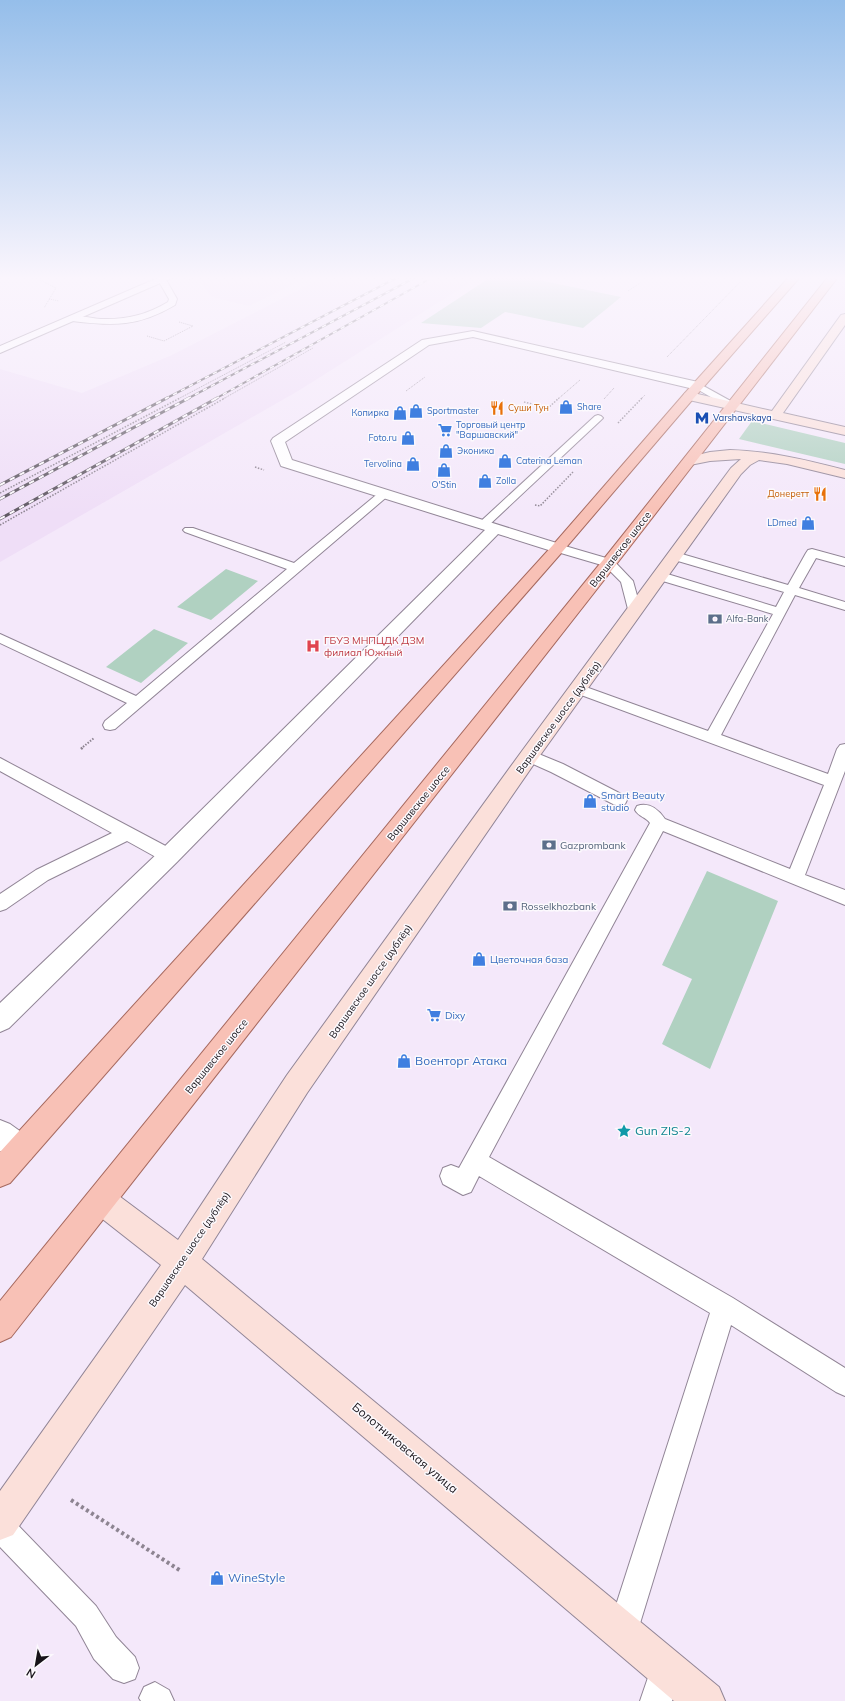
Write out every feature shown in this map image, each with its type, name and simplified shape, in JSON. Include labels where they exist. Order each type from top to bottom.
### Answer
[{"type":"main road","points":[[0,1173],[10,1141],[558,548],[725,356]]},
{"type":"main road","name":"Варшавское шоссе","points":[[0,1326],[609,563],[771,356]]},
{"type":"street","points":[[405,356],[278,441],[286,463],[558,548]]},
{"type":"street","points":[[560,356],[694,391],[733,406],[845,431]]},
{"type":"street","points":[[775,416],[817,356]]},
{"type":"street","points":[[690,461],[730,453],[758,455],[845,474]]},
{"type":"street","name":"Варшавское шоссе (дублёр)","points":[[0,1522],[182,1262],[297,1084],[529,756],[736,471],[745,462],[758,455]]},
{"type":"street","points":[[0,1020],[169,856],[490,526]]},
{"type":"street","name":"Болотниковская улица","points":[[101,1200],[182,1262],[623,1630],[705,1701]]},
{"type":"lane","points":[[490,526],[598,418]]},
{"type":"lane","points":[[110,725],[385,493]]},
{"type":"lane","points":[[189,530],[296,568]]},
{"type":"lane","points":[[558,548],[609,563],[627,581],[634,610]]},
{"type":"lane","points":[[712,738],[812,553],[845,562]]},
{"type":"lane","points":[[675,556],[845,606]]},
{"type":"lane","points":[[660,576],[780,612]]},
{"type":"lane","points":[[0,638],[137,702]]},
{"type":"lane","points":[[578,689],[832,782]]},
{"type":"lane","points":[[795,878],[845,749]]},
{"type":"lane","points":[[529,756],[557,768],[619,800]]},
{"type":"lane","points":[[0,764],[169,856]]},
{"type":"lane","points":[[643,810],[653,814],[659,823],[845,898]]},
{"type":"lane","points":[[451,1176],[463,1184],[659,823]]},
{"type":"lane","points":[[0,904],[42,875],[127,833]]},
{"type":"lane","points":[[475,1161],[724,1307],[845,1384]]},
{"type":"lane","points":[[623,1630],[724,1307]]},
{"type":"lane","points":[[0,1527],[86,1616],[105,1648],[124,1668]]},
{"type":"lane","points":[[656,1701],[666,1668]]},
{"type":"path","points":[[0,493],[259,356]]},
{"type":"path","points":[[0,525],[298,356]]},
{"type":"path","points":[[406,391],[425,377]]},
{"type":"path","points":[[524,402],[548,408],[583,377]]},
{"type":"path","points":[[602,400],[619,383]]},
{"type":"path","points":[[72,1500],[181,1570]]},
{"type":"shaded area","points":[[169,356],[353,356],[298,391],[0,562],[0,369],[82,393]]},
{"type":"green space","points":[[752,421],[845,443],[845,464],[739,439]]},
{"type":"green space","points":[[226,569],[258,581],[211,620],[177,607]]},
{"type":"green space","points":[[154,629],[188,643],[141,683],[106,667]]},
{"type":"green space","points":[[707,871],[778,901],[710,1069],[662,1044],[692,979],[662,965]]},
{"type":"railway","points":[[165,399],[246,356]]},
{"type":"railway","points":[[187,399],[267,356]]},
{"type":"railway","points":[[215,399],[291,356]]},
{"type":"railway","points":[[0,485],[167,398]]},
{"type":"railway","points":[[0,499],[189,398]]},
{"type":"railway","points":[[0,519],[217,398]]},
{"type":"place","name":"Share","points":[[566,407]]},
{"type":"place","name":"Суши Тун","points":[[497,408]]},
{"type":"place","name":"Sportmaster","points":[[416,411]]},
{"type":"place","name":"Копирка","points":[[400,413]]},
{"type":"place","name":"Varshavskaya","points":[[702,418]]},
{"type":"place","name":"Торговый центр \"Варшавский\"","points":[[445,430]]},
{"type":"place","name":"Foto.ru","points":[[408,438]]},
{"type":"place","name":"Эконика","points":[[446,451]]},
{"type":"place","name":"Caterina Leman","points":[[505,461]]},
{"type":"place","name":"Tervolina","points":[[413,464]]},
{"type":"place","name":"O'Stin","points":[[444,470]]},
{"type":"place","name":"Zolla","points":[[485,481]]},
{"type":"place","name":"Донеретт","points":[[820,494]]},
{"type":"place","name":"LDmed","points":[[808,523]]},
{"type":"place","name":"Alfa-Bank","points":[[715,619]]},
{"type":"place","name":"ГБУЗ МНПЦДК ДЗМ филиал Южный","points":[[313,646]]},
{"type":"place","name":"Smart Beauty studio","points":[[590,801]]},
{"type":"place","name":"Gazprombank","points":[[549,845]]},
{"type":"place","name":"Rosselkhozbank","points":[[510,906]]},
{"type":"place","name":"Цветочная база","points":[[479,959]]},
{"type":"place","name":"Dixy","points":[[434,1015]]},
{"type":"place","name":"Военторг Атака","points":[[404,1061]]},
{"type":"place","name":"Gun ZIS-2","points":[[624,1131]]},
{"type":"place","name":"WineStyle","points":[[217,1578]]}]
